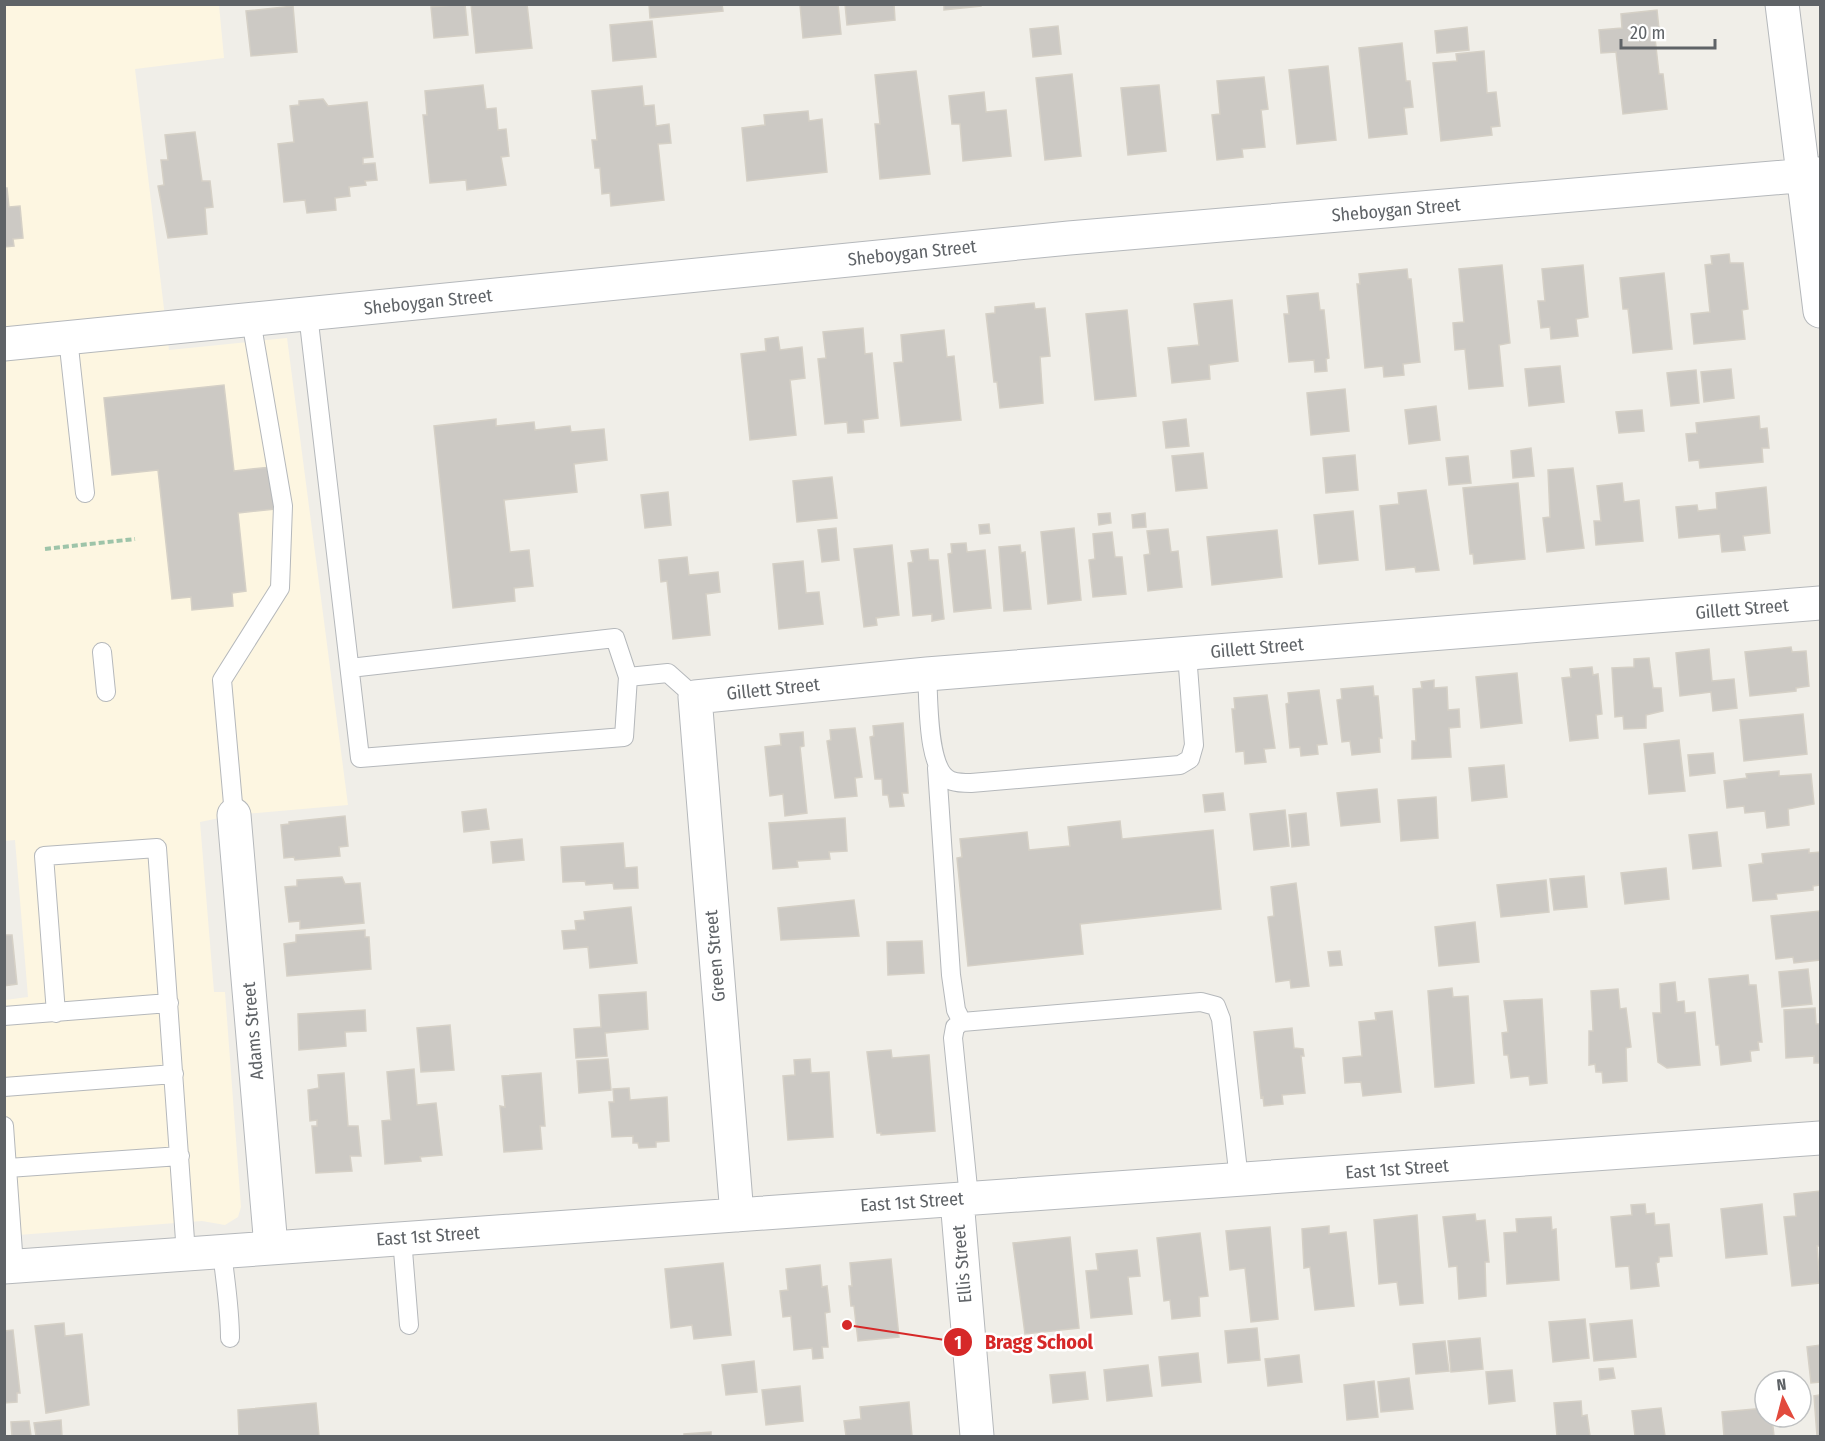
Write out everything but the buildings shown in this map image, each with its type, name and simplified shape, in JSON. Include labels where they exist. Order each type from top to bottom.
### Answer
[{"type":"street","points":[[1782,4],[1812,175],[1821,311]]},
{"type":"street","name":"Sheboygan Street","points":[[4,344],[1069,238],[1812,175]]},
{"type":"street","name":"Gillett Street","points":[[695,697],[927,674],[1821,603]]},
{"type":"street","name":"Green Street","points":[[695,697],[737,1215]]},
{"type":"street","name":"Adams Street","points":[[234,815],[271,1247]]},
{"type":"street","name":"East 1st Street","points":[[9,1267],[1821,1138]]},
{"type":"street","name":"Ellis Street","points":[[963,1199],[977,1437]]},
{"type":"lane","points":[[308,314],[360,758],[624,737],[628,677],[615,638],[350,668]]},
{"type":"lane","points":[[234,815],[222,680],[280,588],[282,506],[251,320]]},
{"type":"lane","points":[[68,338],[85,493]]},
{"type":"lane","points":[[102,652],[106,693]]},
{"type":"lane","points":[[937,768],[951,781],[971,783],[1180,765],[1190,759],[1194,745],[1187,654]]},
{"type":"lane","points":[[628,677],[668,673],[695,697]]},
{"type":"lane","points":[[927,674],[933,748],[937,768],[951,975],[956,1010],[962,1022]]},
{"type":"lane","points":[[56,1013],[44,856],[158,848],[186,1254]]},
{"type":"lane","points":[[963,1199],[953,1038],[955,1028],[962,1022],[1201,1002],[1216,1006],[1221,1019],[1239,1180]]},
{"type":"lane","points":[[4,1016],[169,1004]]},
{"type":"lane","points":[[4,1087],[174,1074]]},
{"type":"lane","points":[[4,1126],[8,1168],[9,1267]]},
{"type":"lane","points":[[8,1168],[180,1156]]},
{"type":"lane","points":[[402,1238],[409,1325]]},
{"type":"lane","points":[[222,1251],[226,1292],[230,1302],[230,1338]]},
{"type":"path","points":[[45,549],[135,539]]},
{"type":"shaded area","points":[[5,5],[219,5],[224,58],[135,69],[169,350],[287,338],[348,805],[234,815],[200,822],[214,992],[225,992],[241,1207],[238,1217],[225,1225],[202,1221],[5,1236],[5,1000],[28,997],[15,840],[4,841]]},
{"type":"place","name":"Bragg School","points":[[847,1325]]}]
